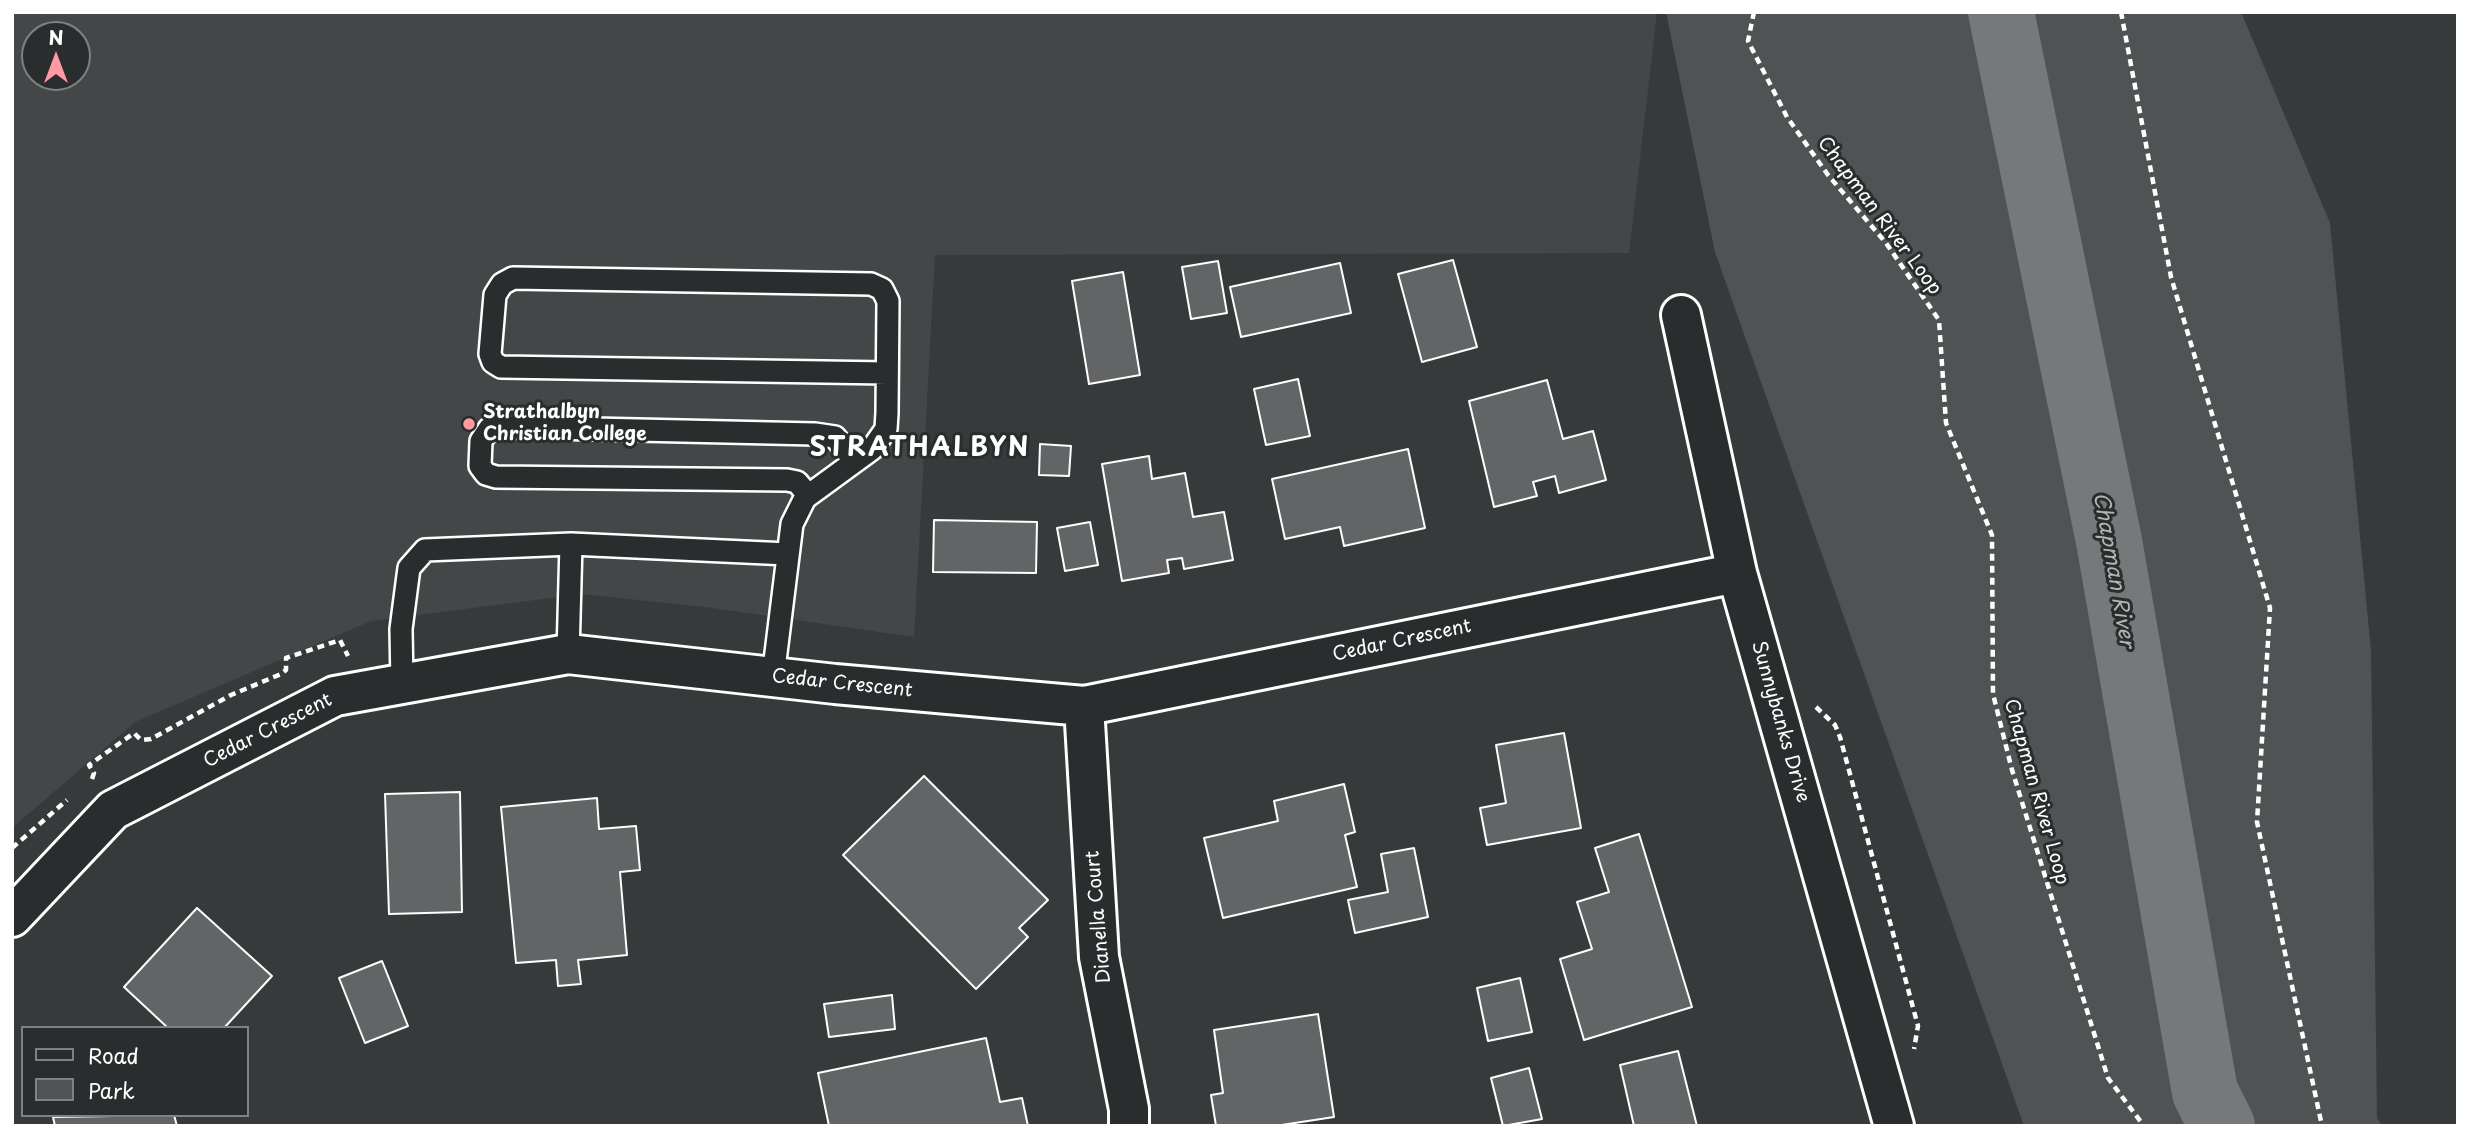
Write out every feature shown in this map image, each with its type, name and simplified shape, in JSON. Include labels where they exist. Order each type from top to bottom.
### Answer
[{"type":"street","name":"Sunnybanks Drive","points":[[1681,315],[1737,573],[1894,1126]]},
{"type":"street","name":"Cedar Crescent","points":[[12,917],[113,810],[335,696],[401,666],[568,654],[774,677],[1084,706],[1737,573]]},
{"type":"street","name":"Dianella Court","points":[[1084,706],[1099,957],[1129,1108],[1129,1126]]},
{"type":"lane","points":[[774,677],[792,524],[808,495],[872,449],[886,429],[887,373],[888,301],[882,289],[870,284],[513,278],[502,284],[495,295],[490,354],[493,362],[501,367],[887,373]]},
{"type":"lane","points":[[808,495],[797,482],[787,481],[496,477],[486,474],[480,466],[481,441],[489,429],[505,427],[815,434],[835,437],[855,461]]},
{"type":"lane","points":[[401,666],[409,568],[425,550],[571,544],[788,554]]},
{"type":"lane","points":[[568,654],[571,544]]},
{"type":"path","name":"Chapman River Loop","points":[[1754,12],[1748,41],[1787,117],[1828,175],[1886,243],[1940,320],[1946,423],[1992,535],[1993,694],[2012,770],[2108,1078],[2144,1126]]},
{"type":"path","points":[[2121,12],[2171,278],[2270,608],[2257,822],[2322,1126]]},
{"type":"path","points":[[88,782],[94,773],[89,765],[134,733],[141,740],[151,739],[231,695],[281,674],[286,670],[286,658],[340,640],[350,658],[401,666]]},
{"type":"path","points":[[1813,704],[1835,725],[1840,737],[1908,985],[1918,1026],[1910,1061]]},
{"type":"path","points":[[12,848],[70,797]]},
{"type":"shaded area","name":"Strathalbyn Christian College","points":[[12,12],[1657,12],[1629,253],[935,255],[914,637],[713,608],[582,594],[371,621],[135,722],[12,828]]},
{"type":"green space","points":[[1666,12],[2241,12],[2330,223],[2371,651],[2377,1118],[2382,1126],[2024,1126],[1715,252]]},
{"type":"building","points":[[1453,260],[1477,347],[1422,362],[1398,274]]},
{"type":"building","points":[[1218,261],[1227,313],[1191,319],[1182,267]]},
{"type":"building","points":[[1340,263],[1351,313],[1241,337],[1230,287]]},
{"type":"building","points":[[1123,272],[1140,375],[1089,384],[1072,281]]},
{"type":"building","points":[[1298,379],[1310,436],[1266,445],[1254,389]]},
{"type":"building","points":[[1547,380],[1563,439],[1593,431],[1606,480],[1559,493],[1555,476],[1533,482],[1537,496],[1494,507],[1469,401]]},
{"type":"building","points":[[1040,444],[1071,446],[1069,476],[1039,475]]},
{"type":"building","points":[[1408,449],[1425,528],[1344,546],[1340,527],[1285,539],[1272,479]]},
{"type":"building","points":[[1149,456],[1152,479],[1185,473],[1193,517],[1224,512],[1233,560],[1184,569],[1182,558],[1167,560],[1169,573],[1122,581],[1102,464]]},
{"type":"building","points":[[934,520],[1037,522],[1036,573],[933,572]]},
{"type":"building","points":[[1090,522],[1098,565],[1065,571],[1057,528]]},
{"type":"building","points":[[1564,733],[1581,828],[1487,845],[1480,808],[1506,803],[1496,745]]},
{"type":"building","points":[[924,776],[1048,900],[1019,928],[1028,937],[976,989],[843,855]]},
{"type":"building","points":[[1344,784],[1355,832],[1345,835],[1357,887],[1223,918],[1204,838],[1278,821],[1274,801]]},
{"type":"building","points":[[460,792],[462,912],[389,914],[385,794]]},
{"type":"building","points":[[597,798],[599,829],[636,826],[640,870],[620,872],[627,955],[578,960],[581,984],[558,986],[556,960],[516,963],[501,807]]},
{"type":"building","points":[[1639,834],[1692,1007],[1584,1040],[1560,959],[1592,949],[1577,902],[1609,892],[1595,848]]},
{"type":"building","points":[[1414,848],[1428,917],[1355,933],[1348,900],[1388,892],[1381,854]]},
{"type":"building","points":[[197,908],[272,976],[226,1026],[166,1026],[124,987]]},
{"type":"building","points":[[382,961],[408,1026],[365,1043],[339,978]]},
{"type":"building","points":[[1520,978],[1532,1032],[1488,1041],[1477,988]]},
{"type":"building","points":[[892,995],[895,1029],[829,1037],[824,1004]]},
{"type":"building","points":[[1318,1014],[1334,1117],[1275,1126],[1216,1126],[1211,1095],[1223,1093],[1214,1030]]},
{"type":"building","points":[[986,1038],[1000,1102],[1022,1098],[1028,1126],[829,1126],[818,1073]]},
{"type":"building","points":[[1678,1051],[1697,1126],[1634,1126],[1620,1065]]},
{"type":"building","points":[[1529,1068],[1542,1119],[1503,1126],[1491,1078]]},
{"type":"building","points":[[53,1117],[175,1117],[177,1126],[55,1126]]},
{"type":"waterway","name":"Chapman River","points":[[2001,12],[2109,541],[2205,1092],[2222,1126]]},
{"type":"place","name":"Strathalbyn Christian College","points":[[469,424]]},
{"type":"district","name":"STRATHALBYN","points":[[920,449]]}]
